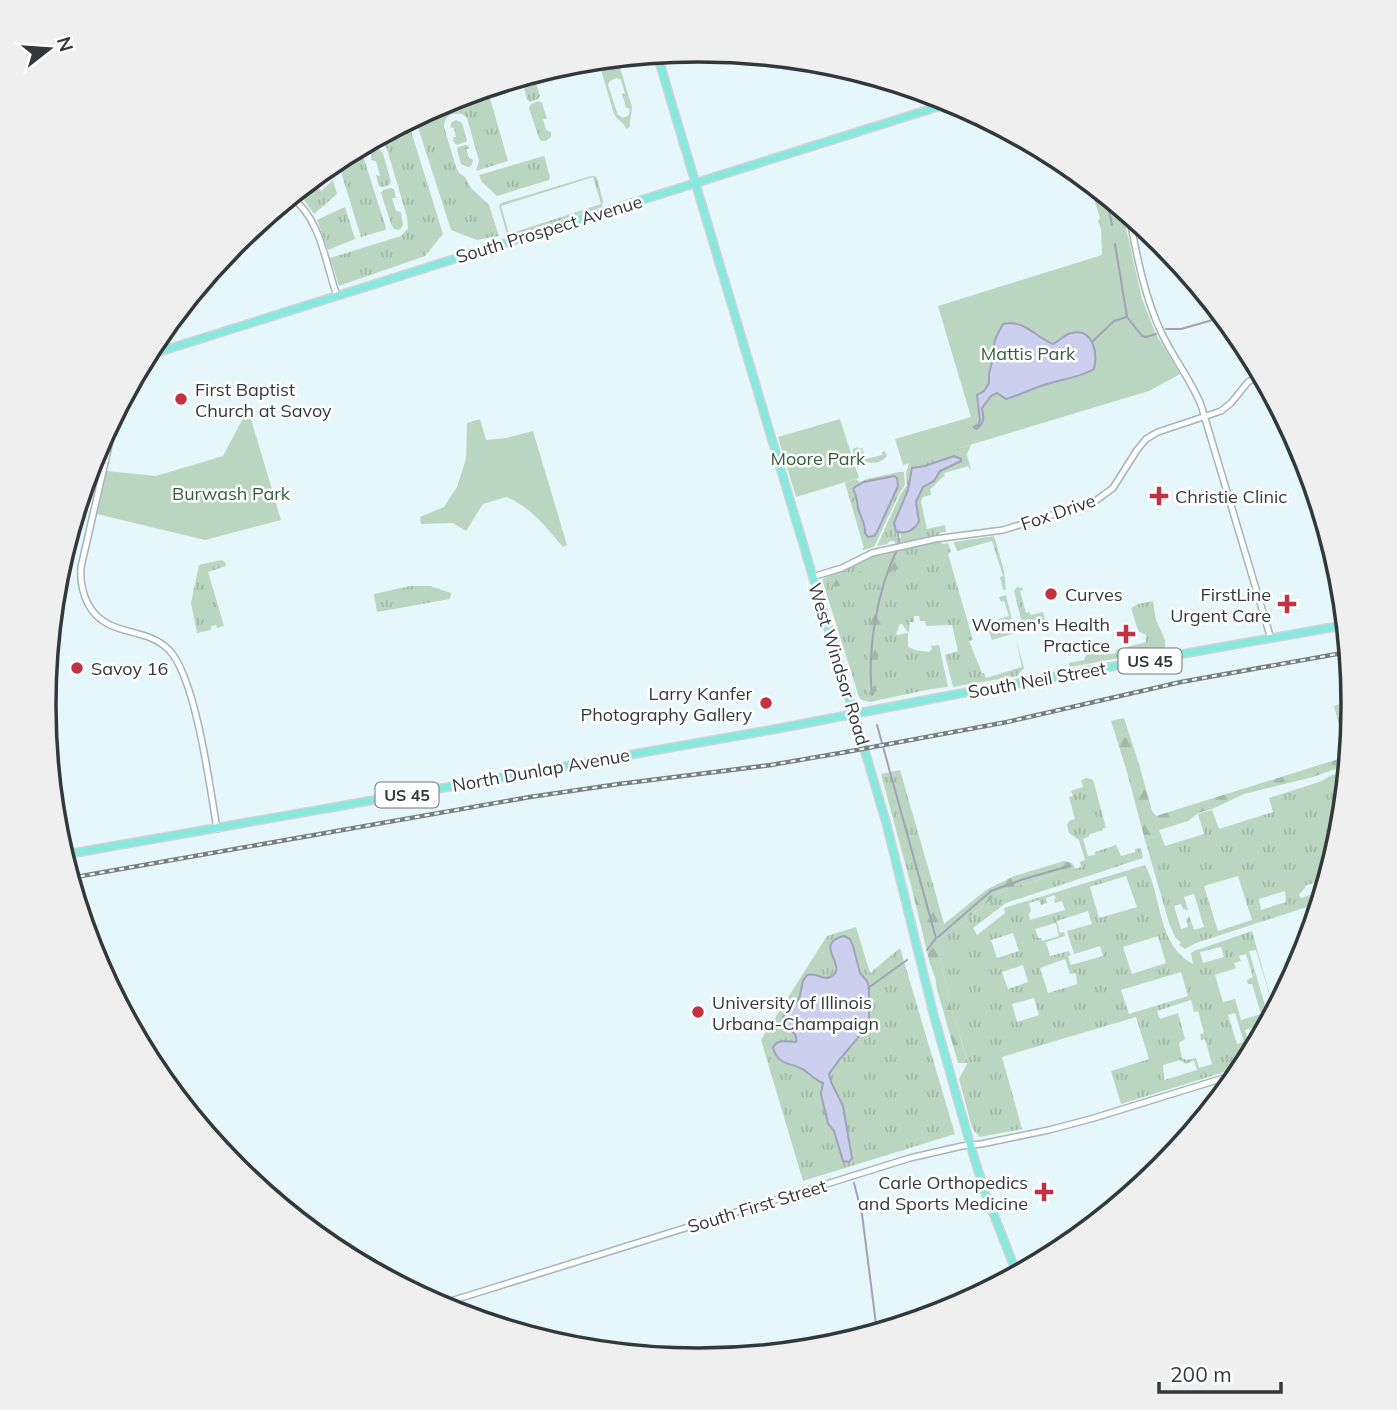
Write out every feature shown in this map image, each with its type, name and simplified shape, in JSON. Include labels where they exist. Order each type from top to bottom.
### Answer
[{"type":"main road","name":"West Windsor Road","points":[[660,64],[887,822],[937,1027],[971,1145],[985,1192],[1013,1265]]},
{"type":"main road","name":"South Prospect Avenue","points":[[162,351],[935,108]]},
{"type":"main road","name":"South Neil Street","points":[[854,715],[1337,627]]},
{"type":"main road","name":"North Dunlap Avenue","points":[[74,853],[854,715]]},
{"type":"street","points":[[297,203],[313,223],[337,296]]},
{"type":"street","points":[[1132,232],[1142,279],[1153,313],[1164,338],[1197,393],[1205,416],[1271,639]]},
{"type":"street","name":"Fox Drive","points":[[813,577],[842,568],[872,553],[935,539],[1006,529],[1094,502],[1113,488],[1137,450],[1151,435],[1227,407],[1252,380]]},
{"type":"street","points":[[107,455],[81,567],[83,592],[93,611],[103,621],[120,630],[154,639],[165,646],[177,660],[197,720],[218,829]]},
{"type":"street","name":"South First Street","points":[[455,1300],[911,1158],[1094,1118],[1220,1079]]},
{"type":"green space","points":[[620,68],[632,107],[630,127],[626,129],[614,114],[601,70]],"holes":[[[617,78],[621,80],[625,94],[622,93],[626,107],[630,109],[629,115],[623,118],[618,115],[608,85],[610,81]]]},
{"type":"green space","points":[[536,83],[540,96],[530,102],[524,87]]},
{"type":"green space","points":[[490,98],[508,161],[476,171],[479,161],[467,118],[462,114],[452,115],[445,120],[444,127],[459,173],[489,205],[499,236],[477,240],[451,230],[418,127]]},
{"type":"green space","points":[[539,101],[547,119],[543,119],[546,130],[551,132],[551,137],[546,141],[539,138],[529,108],[531,104]]},
{"type":"green space","points":[[456,120],[462,123],[467,140],[457,145],[454,143],[454,128],[450,127]]},
{"type":"green space","points":[[411,131],[443,234],[425,256],[339,286],[330,258],[401,236],[408,228],[384,145]]},
{"type":"green space","points":[[465,145],[469,146],[469,149],[466,149],[473,161],[468,167],[461,164],[457,150]]},
{"type":"green space","points":[[377,149],[383,153],[391,182],[389,185],[379,186],[376,175],[380,176],[376,161],[371,160],[371,153]]},
{"type":"green space","points":[[544,156],[549,180],[497,196],[482,182],[479,175]]},
{"type":"green space","points":[[364,157],[386,228],[361,237],[341,172]]},
{"type":"green space","points":[[591,176],[597,178],[603,201],[602,207],[512,236],[507,234],[499,206],[501,203]],"holes":[[[593,177],[601,204],[509,234],[501,206]]]},
{"type":"green space","points":[[333,180],[337,194],[314,214],[304,200],[307,195],[318,187],[321,191]]},
{"type":"green space","points":[[394,189],[396,198],[392,198],[396,211],[401,212],[403,226],[399,230],[394,229],[391,224],[381,193]]},
{"type":"green space","name":"Mattis Park","points":[[1094,198],[1125,225],[1142,299],[1156,334],[1180,374],[1149,391],[903,465],[895,439],[971,417],[938,306],[1102,255],[1098,221],[1100,218]]},
{"type":"green space","points":[[345,207],[355,239],[328,250],[317,220]]},
{"type":"green space","name":"Burwash Park","points":[[248,409],[281,520],[205,540],[97,514],[107,471],[156,476],[223,456]]},
{"type":"green space","points":[[480,419],[486,440],[533,431],[567,545],[563,547],[531,512],[506,497],[483,504],[466,531],[453,523],[421,524],[420,517],[444,507],[457,487],[466,459],[467,423]]},
{"type":"green space","name":"Moore Park","points":[[840,419],[859,478],[796,497],[778,437]]},
{"type":"green space","points":[[971,445],[967,454],[971,471],[968,466],[944,473],[945,476],[930,489],[931,495],[923,497],[921,502],[927,529],[945,525],[946,532],[896,544],[890,541],[877,546],[907,485],[906,473],[910,460]],"holes":[[[954,456],[957,463],[940,471],[934,481],[923,487],[916,502],[919,521],[903,533],[900,532],[901,537],[897,538],[894,523],[908,490],[912,469]]]},
{"type":"green space","points":[[862,448],[866,459],[882,455],[885,451],[887,456],[879,462],[866,462],[853,455],[853,449]]},
{"type":"green space","points":[[904,472],[905,485],[874,547],[863,550],[845,483],[855,479],[860,482]],"holes":[[[894,476],[898,486],[877,532],[867,527],[862,518],[859,488],[861,484],[871,480]]]},
{"type":"green space","points":[[994,536],[1004,571],[1006,590],[1003,589],[1000,577],[1003,576],[992,541],[957,551],[954,543]]},
{"type":"green space","points":[[941,541],[942,544],[948,543],[951,551],[948,554],[973,640],[969,641],[982,673],[986,678],[1022,667],[1016,639],[1024,668],[1017,676],[953,687],[945,655],[958,651],[952,625],[926,626],[919,616],[914,616],[909,632],[900,624],[896,634],[908,633],[908,647],[915,650],[929,652],[931,646],[939,645],[948,687],[870,702],[862,700],[822,579],[876,555]]},
{"type":"green space","points":[[896,558],[910,558],[907,566],[891,571],[886,604],[881,610],[884,620],[874,682],[877,691],[867,693],[874,600],[884,569]]},
{"type":"green space","points":[[221,560],[226,566],[208,572],[224,626],[211,626],[211,630],[197,633],[191,603],[199,565]]},
{"type":"green space","points":[[873,570],[873,575],[861,581],[834,587],[834,580]]},
{"type":"green space","points":[[410,586],[430,586],[451,593],[450,599],[377,612],[374,594]]},
{"type":"green space","points":[[1017,587],[1023,588],[1020,591],[1026,613],[1031,615],[1043,612],[1045,620],[1042,624],[1027,628],[1023,621],[1026,628],[1023,627],[1014,591]]},
{"type":"green space","points":[[1006,595],[1015,633],[992,640],[986,623],[1009,616],[1004,601],[1001,602],[999,597]]},
{"type":"green space","points":[[1153,601],[1156,620],[1165,640],[1163,650],[1070,667],[1069,663],[1084,660],[1086,655],[1094,650],[1099,655],[1116,653],[1116,650],[1146,642],[1146,635],[1138,631],[1131,608]]},
{"type":"green space","points":[[1341,703],[1340,729],[1334,706]]},
{"type":"green space","points":[[1124,718],[1152,811],[1156,816],[1339,759],[1338,768],[1244,794],[1198,813],[1188,821],[1159,830],[1161,835],[1145,840],[1111,721]]},
{"type":"green space","points":[[900,770],[936,895],[912,889],[881,774]]},
{"type":"green space","points":[[1337,773],[1329,830],[1316,882],[1305,886],[1299,895],[1301,898],[1312,894],[1309,906],[1185,949],[1179,945],[1181,943],[1169,923],[1145,840],[1161,835],[1165,846],[1204,834],[1198,814],[1212,810],[1219,829],[1273,812],[1269,798]],"holes":[[[1238,876],[1252,920],[1218,931],[1204,886]],[[1285,891],[1286,902],[1261,910],[1259,899]],[[1194,894],[1204,927],[1194,930],[1189,916],[1186,920],[1188,927],[1181,929],[1174,906],[1181,904],[1183,909],[1188,910],[1184,897]]]},
{"type":"green space","points":[[1081,780],[1093,780],[1106,828],[1083,839],[1088,856],[1116,845],[1121,856],[1141,848],[1143,858],[1006,903],[973,928],[977,935],[1005,913],[1004,908],[1145,865],[1166,933],[1181,956],[1193,964],[1191,953],[1194,951],[1252,931],[1270,997],[1256,950],[1249,951],[1265,1007],[1254,1027],[1245,1030],[1248,1038],[1226,1072],[1121,1104],[1111,1071],[1149,1059],[1136,1017],[1002,1057],[1022,1129],[980,1137],[971,1124],[959,1079],[968,1062],[951,1007],[938,949],[943,937],[1005,889],[1033,882],[1074,866],[1075,869],[1081,867],[1080,862],[1085,860],[1079,840],[1069,833],[1067,825],[1075,819],[1069,797],[1073,796],[1071,791],[1083,787]],"holes":[[[1126,876],[1137,907],[1099,918],[1090,887]],[[1054,895],[1055,903],[1062,901],[1065,910],[1030,920],[1029,903],[1039,900],[1041,905],[1047,903],[1046,898]],[[1088,911],[1092,924],[1067,931],[1074,954],[1100,946],[1103,956],[1071,965],[1069,951],[1050,956],[1046,942],[1065,936],[1064,932],[1060,933],[1057,921]],[[1056,923],[1059,936],[1042,941],[1035,929]],[[1013,933],[1019,951],[997,958],[991,940]],[[1158,936],[1166,963],[1132,974],[1123,947]],[[1221,947],[1224,957],[1203,963],[1200,952]],[[1246,954],[1253,977],[1247,980],[1248,984],[1252,984],[1261,1014],[1241,1020],[1235,999],[1223,1002],[1215,975],[1236,968],[1234,963],[1241,961],[1239,956]],[[1065,959],[1070,974],[1076,973],[1077,984],[1048,993],[1040,968]],[[1023,965],[1028,982],[1008,989],[1002,972]],[[1181,972],[1188,996],[1129,1014],[1121,990]],[[1034,998],[1039,1015],[1017,1022],[1012,1004]],[[1191,1000],[1194,1012],[1198,1011],[1204,1033],[1200,1034],[1201,1040],[1205,1039],[1212,1064],[1199,1068],[1196,1058],[1182,1058],[1179,1043],[1185,1039],[1178,1013],[1160,1019],[1157,1011]],[[1235,1013],[1244,1042],[1237,1044],[1228,1015]],[[1180,1060],[1186,1064],[1194,1061],[1197,1070],[1164,1080],[1163,1065]]]},
{"type":"green space","points":[[1064,861],[1074,866],[1033,882],[1005,889],[943,937],[938,949],[951,1007],[968,1063],[958,1063],[912,889],[936,895],[944,924],[986,890],[1014,876]]},
{"type":"green space","points":[[856,927],[870,973],[900,948],[955,1134],[803,1181],[761,1040],[827,936]],"holes":[[[853,946],[860,973],[867,981],[870,992],[869,1018],[857,1039],[829,1074],[843,1106],[852,1158],[843,1161],[834,1131],[828,1123],[824,1083],[809,1076],[781,1041],[796,1042],[794,1005],[799,999],[807,975],[815,974],[825,978],[834,975],[836,967],[830,948]]]},
{"type":"water","points":[[1003,324],[1022,326],[1053,344],[1069,334],[1085,334],[1094,349],[1094,369],[1006,399],[997,393],[991,396],[982,408],[983,420],[976,429],[974,427],[980,420],[977,395],[984,391],[989,383],[996,337]]},
{"type":"water","points":[[954,456],[961,461],[940,471],[934,481],[923,487],[916,502],[919,521],[917,524],[906,532],[896,531],[894,523],[908,490],[912,468]]},
{"type":"water","points":[[894,476],[898,486],[877,532],[868,537],[853,489],[864,482]]},
{"type":"water","points":[[844,936],[850,939],[860,973],[869,987],[867,1024],[829,1074],[843,1106],[852,1158],[849,1162],[843,1161],[834,1131],[828,1123],[821,1094],[823,1083],[804,1070],[781,1061],[773,1047],[780,1041],[796,1042],[795,1035],[785,1027],[783,1017],[799,999],[807,975],[827,978],[835,973],[831,945]]},
{"type":"waterway","points":[[1109,211],[1112,225]]},
{"type":"waterway","points":[[1115,244],[1127,317],[1142,336],[1156,334]]},
{"type":"waterway","points":[[1092,342],[1114,321],[1126,317]]},
{"type":"waterway","points":[[1166,329],[1181,329],[1212,320]]},
{"type":"waterway","points":[[898,532],[899,545]]},
{"type":"waterway","points":[[872,695],[871,659],[875,621],[884,583],[897,550]]},
{"type":"waterway","points":[[877,725],[936,938],[927,950]]},
{"type":"waterway","points":[[938,937],[991,891],[1069,866]]},
{"type":"waterway","points":[[868,988],[907,960]]},
{"type":"waterway","points":[[854,1183],[862,1214],[876,1322]]},
{"type":"railway","points":[[80,876],[530,797],[771,765],[846,752],[1007,722],[1181,682],[1339,654]]},
{"type":"place","name":"First Baptist Church at Savoy","points":[[181,399]]},
{"type":"place","name":"Christie Clinic","points":[[1159,496]]},
{"type":"place","name":"Curves","points":[[1051,594]]},
{"type":"place","name":"FirstLine Urgent Care","points":[[1287,604]]},
{"type":"place","name":"Women's Health Practice","points":[[1126,634]]},
{"type":"place","name":"Savoy 16","points":[[77,668]]},
{"type":"place","name":"Larry Kanfer Photography Gallery","points":[[766,703]]},
{"type":"place","name":"University of Illinois Urbana-Champaign","points":[[698,1012]]},
{"type":"place","name":"Carle Orthopedics and Sports Medicine","points":[[1044,1192]]}]
